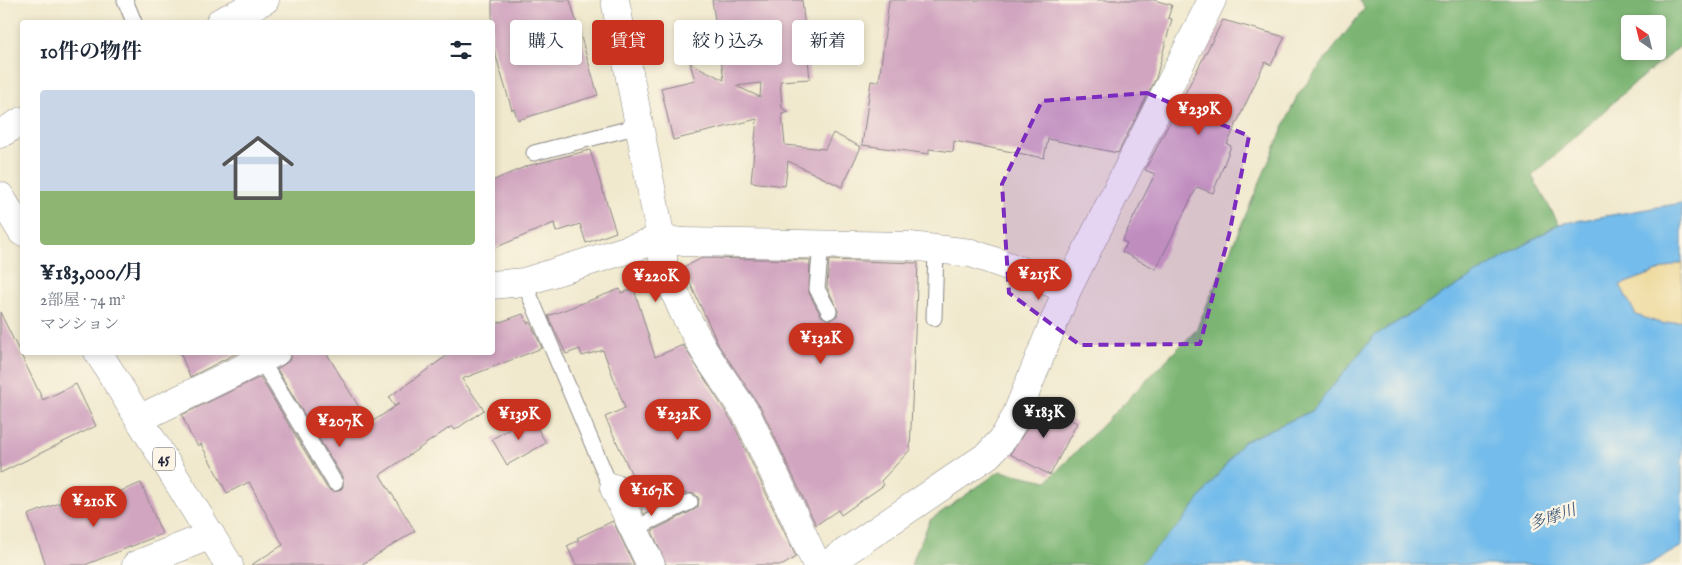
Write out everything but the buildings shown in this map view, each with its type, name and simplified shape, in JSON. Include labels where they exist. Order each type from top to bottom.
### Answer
[{"type":"street","points":[[224,20],[266,0]]},
{"type":"street","points":[[615,0],[661,239],[664,268],[684,313],[706,354],[747,416],[817,565]]},
{"type":"street","points":[[826,565],[988,455],[1003,439],[1015,418],[1067,290],[1212,0]]},
{"type":"street","points":[[0,134],[20,122]]},
{"type":"street","points":[[0,196],[20,229]]},
{"type":"street","points":[[495,285],[524,282],[661,239],[683,242],[821,244],[936,249],[971,253],[1039,277],[1067,290]]},
{"type":"street","name":"45","points":[[100,355],[230,565]]},
{"type":"street","points":[[139,419],[268,356]]},
{"type":"street","points":[[614,488],[651,565]]},
{"type":"street","points":[[136,565],[211,535]]},
{"type":"lane","points":[[125,0],[133,20]]},
{"type":"lane","points":[[534,153],[639,126]]},
{"type":"lane","points":[[821,244],[817,290],[829,311]]},
{"type":"lane","points":[[934,318],[936,249]]},
{"type":"lane","points":[[524,282],[608,481],[614,488]]},
{"type":"lane","points":[[268,356],[335,483]]},
{"type":"lane","points":[[634,529],[690,502]]},
{"type":"highlighted area","points":[[1147,93],[1249,136],[1229,235],[1200,344],[1080,345],[1009,293],[1002,184],[1042,101]]},
{"type":"green space","points":[[1358,0],[1682,0],[1682,45],[1666,58],[1666,15],[1621,15],[1621,60],[1663,60],[1637,81],[1532,176],[1559,224],[1374,336],[1312,411],[1243,442],[1181,523],[1139,565],[911,565],[930,520],[1000,471],[1047,481],[1196,330],[1297,96],[1365,8]]},
{"type":"sand","points":[[1682,262],[1682,321],[1663,324],[1636,315],[1620,285]]},
{"type":"water","name":"多摩川","points":[[1682,203],[1682,262],[1620,285],[1636,315],[1663,324],[1682,321],[1682,546],[1648,565],[1139,565],[1181,523],[1243,442],[1312,411],[1374,336],[1559,224]]}]
